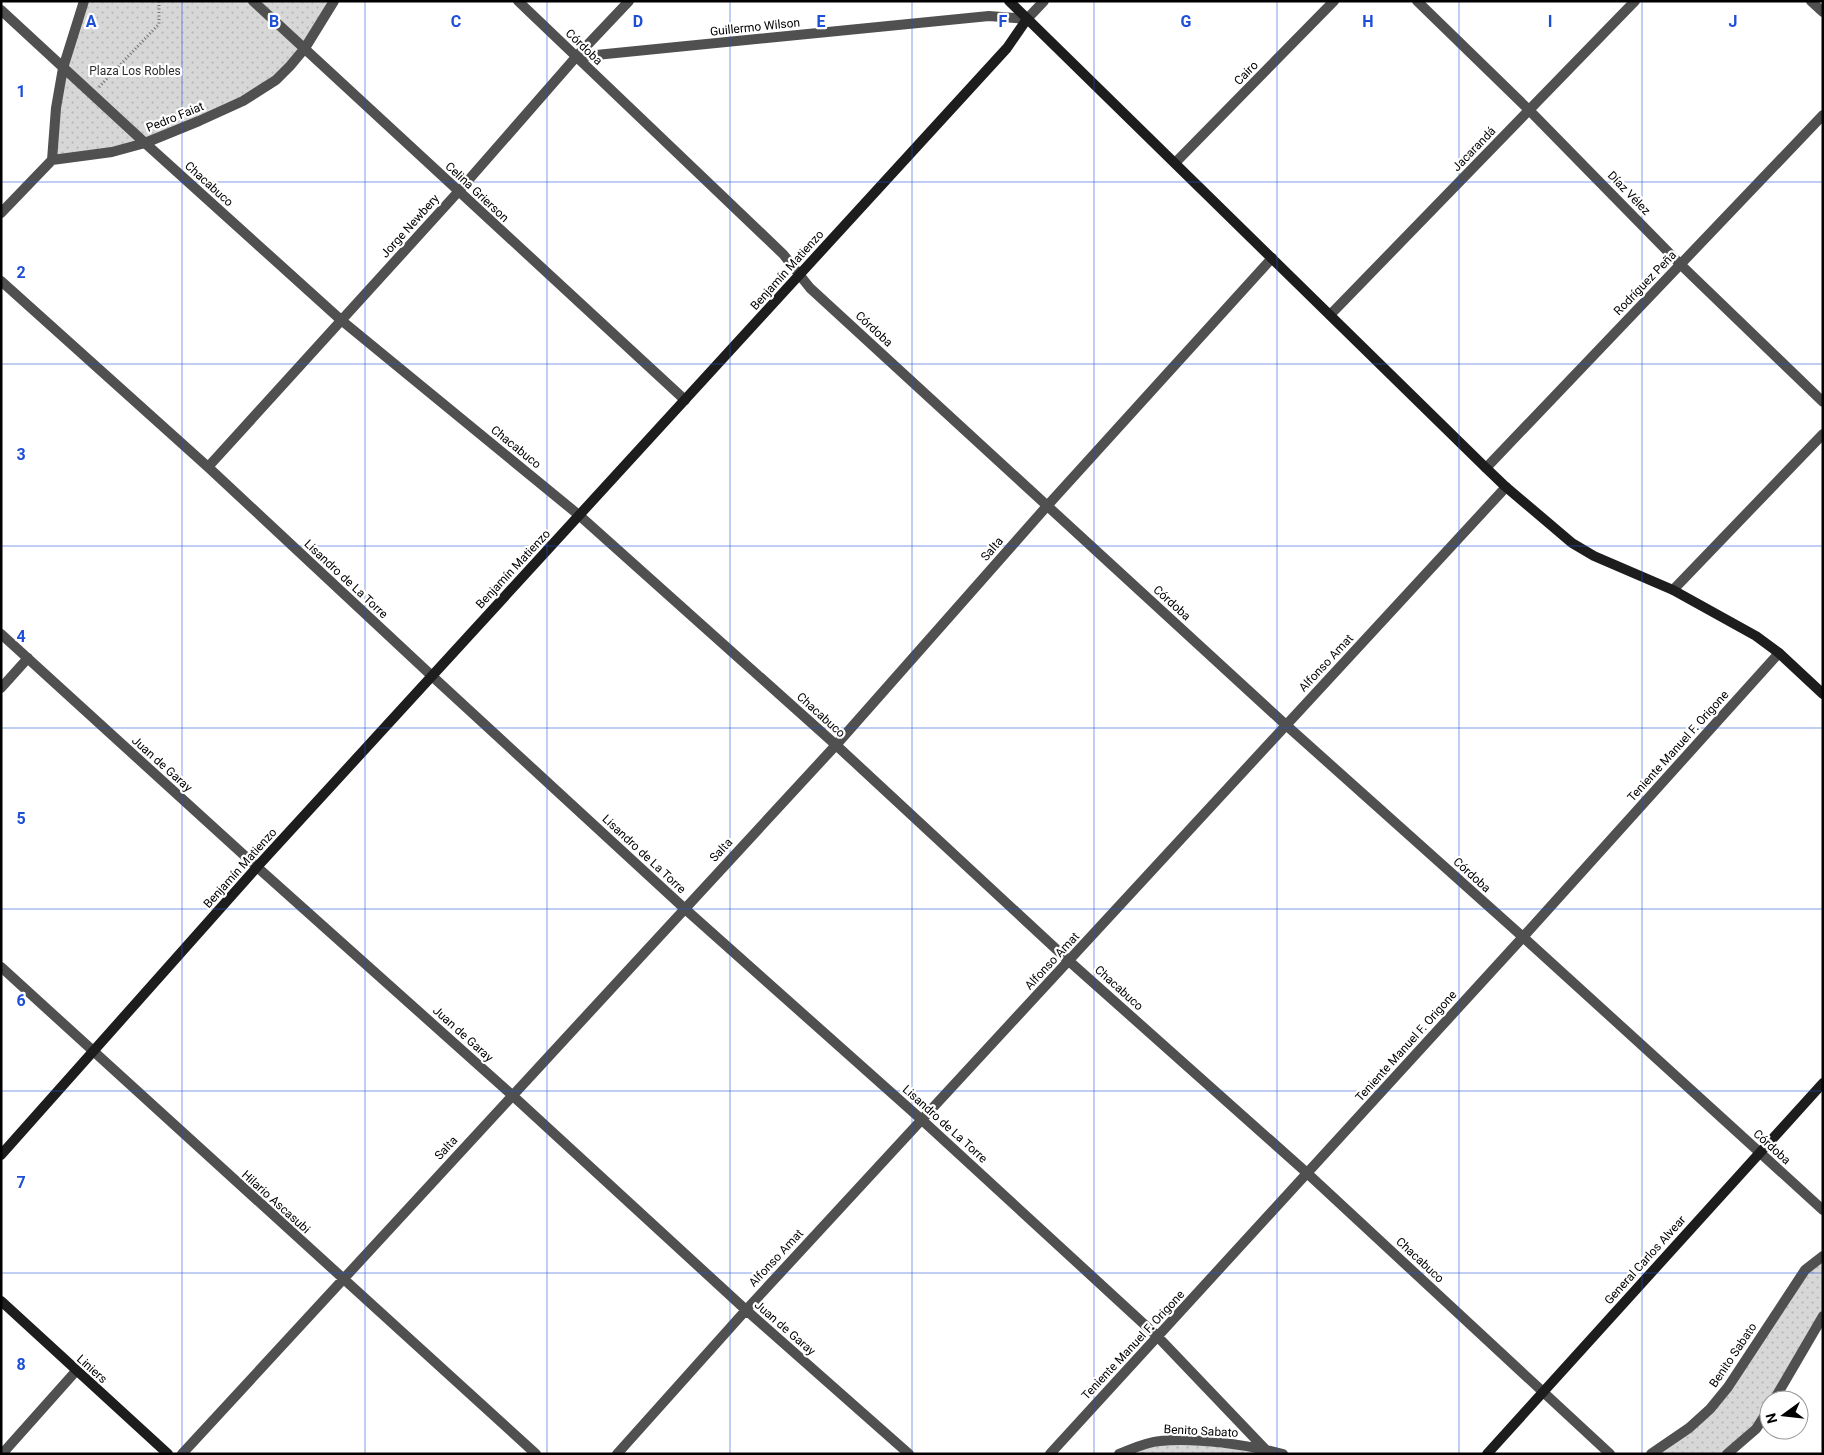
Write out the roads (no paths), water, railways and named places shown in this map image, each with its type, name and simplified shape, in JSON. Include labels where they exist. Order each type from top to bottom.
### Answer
[{"type":"street","points":[[1,214],[52,160],[56,108],[63,68],[84,1]]},
{"type":"street","name":"Celina Grierson","points":[[253,1],[685,400]]},
{"type":"street","name":"Pedro Faiat","points":[[52,160],[112,152],[144,143],[244,101],[276,80],[306,48],[334,1]]},
{"type":"street","name":"Córdoba","points":[[518,1],[783,254],[810,288],[1286,725],[1523,937],[1823,1210]]},
{"type":"street","name":"Jorge Newbery","points":[[208,467],[458,192],[576,57],[629,1]]},
{"type":"street","points":[[1008,1],[1506,487],[1572,543],[1594,556],[1673,590],[1756,636],[1779,653],[1823,694]]},
{"type":"street","name":"Benjamín Matienzo","points":[[1,1154],[257,867],[1008,48],[1027,19],[1044,1]]},
{"type":"street","name":"Cairo","points":[[1174,163],[1334,1]]},
{"type":"street","name":"Díaz Vélez","points":[[1417,1],[1530,110],[1680,264],[1823,402]]},
{"type":"street","name":"Jacarandá","points":[[1330,315],[1635,1]]},
{"type":"street","points":[[1811,1],[1823,12]]},
{"type":"street","name":"Chacabuco","points":[[1,10],[144,143],[341,320],[580,516],[836,745],[1069,961],[1307,1173],[1610,1454]]},
{"type":"street","name":"Guillermo Wilson","points":[[576,57],[989,16],[1027,19]]},
{"type":"street","name":"Rodríguez Peña","points":[[1486,468],[1823,116]]},
{"type":"street","name":"Salta","points":[[182,1454],[836,745],[1047,506],[1272,258]]},
{"type":"street","name":"Lisandro de La Torre","points":[[1,281],[208,467],[684,908],[922,1120],[1158,1337],[1265,1449]]},
{"type":"street","points":[[1673,590],[1823,434]]},
{"type":"street","name":"Alfonso Amat","points":[[617,1454],[746,1310],[1506,487]]},
{"type":"street","name":"Juan de Garay","points":[[1,634],[257,867],[512,1095],[746,1310],[908,1454]]},
{"type":"street","name":"Teniente Manuel F. Origone","points":[[1050,1454],[1523,937],[1779,653]]},
{"type":"street","points":[[1,688],[28,658]]},
{"type":"street","name":"Hilario Ascasubi","points":[[1,967],[536,1454]]},
{"type":"street","name":"General Carlos Alvear","points":[[1487,1454],[1823,1083]]},
{"type":"street","name":"Benito Sabato","points":[[1651,1454],[1689,1428],[1710,1409],[1728,1388],[1805,1270],[1823,1256]]},
{"type":"street","name":"Liniers","points":[[1,1301],[168,1454]]},
{"type":"street","points":[[1780,1390],[1823,1316]]},
{"type":"street","points":[[2,1454],[76,1371]]},
{"type":"street","points":[[1728,1454],[1759,1424]]},
{"type":"street","name":"Benito Sabato","points":[[1119,1454],[1158,1441],[1177,1440],[1265,1449],[1283,1454]]},
{"type":"park label","name":"Plaza Los Robles","points":[[135,71]]}]
